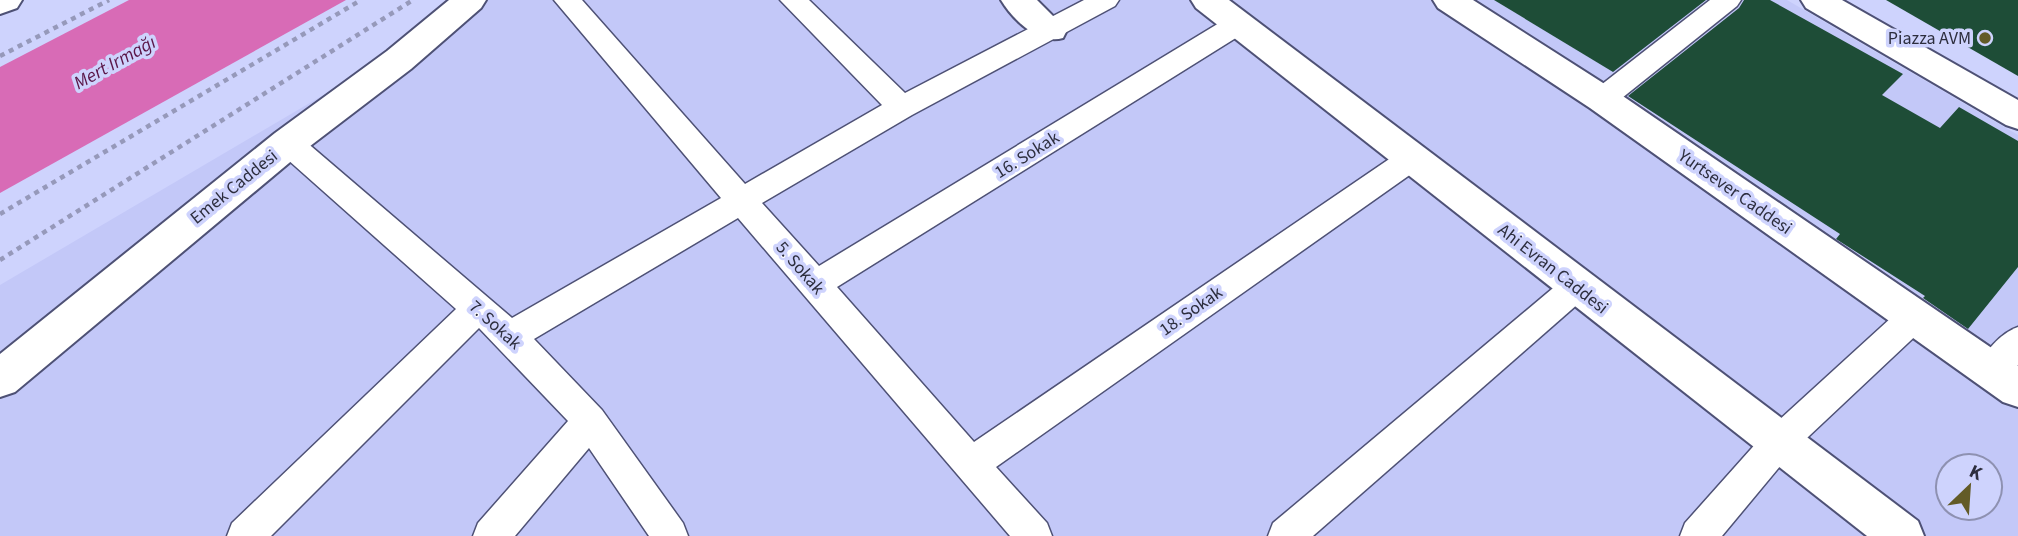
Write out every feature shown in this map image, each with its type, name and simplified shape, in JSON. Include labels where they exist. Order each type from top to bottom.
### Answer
[{"type":"street","points":[[0,3],[6,0]]},
{"type":"street","name":"Emek Caddesi","points":[[0,379],[288,143],[400,60],[470,0]]},
{"type":"street","name":"5. Sokak","points":[[567,0],[1034,536]]},
{"type":"street","points":[[793,0],[902,107]]},
{"type":"street","points":[[1017,0],[1051,30]]},
{"type":"street","points":[[510,336],[902,107],[1106,0]]},
{"type":"street","name":"Ahi Evran Caddesi","points":[[1207,0],[1902,536]]},
{"type":"street","name":"Yurtsever Caddesi","points":[[1450,0],[1602,99],[2005,380]]},
{"type":"street","points":[[1602,99],[1728,0]]},
{"type":"street","points":[[1817,0],[2018,116]]},
{"type":"street","name":"16. Sokak","points":[[815,285],[1238,24]]},
{"type":"street","name":"7. Sokak","points":[[288,143],[510,336],[590,421],[670,536]]},
{"type":"street","name":"18. Sokak","points":[[971,464],[1411,159]]},
{"type":"street","points":[[1286,536],[1576,287]]},
{"type":"street","points":[[244,536],[478,309]]},
{"type":"street","points":[[1698,536],[1779,442],[1914,317]]},
{"type":"street","points":[[2005,380],[2018,341]]},
{"type":"street","points":[[491,536],[590,421]]},
{"type":"path","points":[[0,56],[109,0]]},
{"type":"path","points":[[0,214],[361,0]]},
{"type":"path","points":[[0,260],[413,0]]},
{"type":"shaded area","points":[[485,0],[1787,0],[2018,135],[2018,536],[0,536],[0,285]]},
{"type":"water","name":"Mert Irmağı","points":[[129,0],[346,0],[0,193],[0,67]]},
{"type":"building","points":[[1494,0],[1706,0],[1613,72]]},
{"type":"building","points":[[1744,0],[1770,0],[1903,74],[1882,95],[1940,128],[1959,107],[2018,141],[2018,267],[1968,329],[1923,298],[1925,296],[1836,239],[1840,234],[1628,96],[1739,8]]},
{"type":"building","name":"Piazza AVM","points":[[1886,0],[2018,0],[2018,76]]},
{"type":"place","name":"Piazza AVM","points":[[1985,38]]}]
